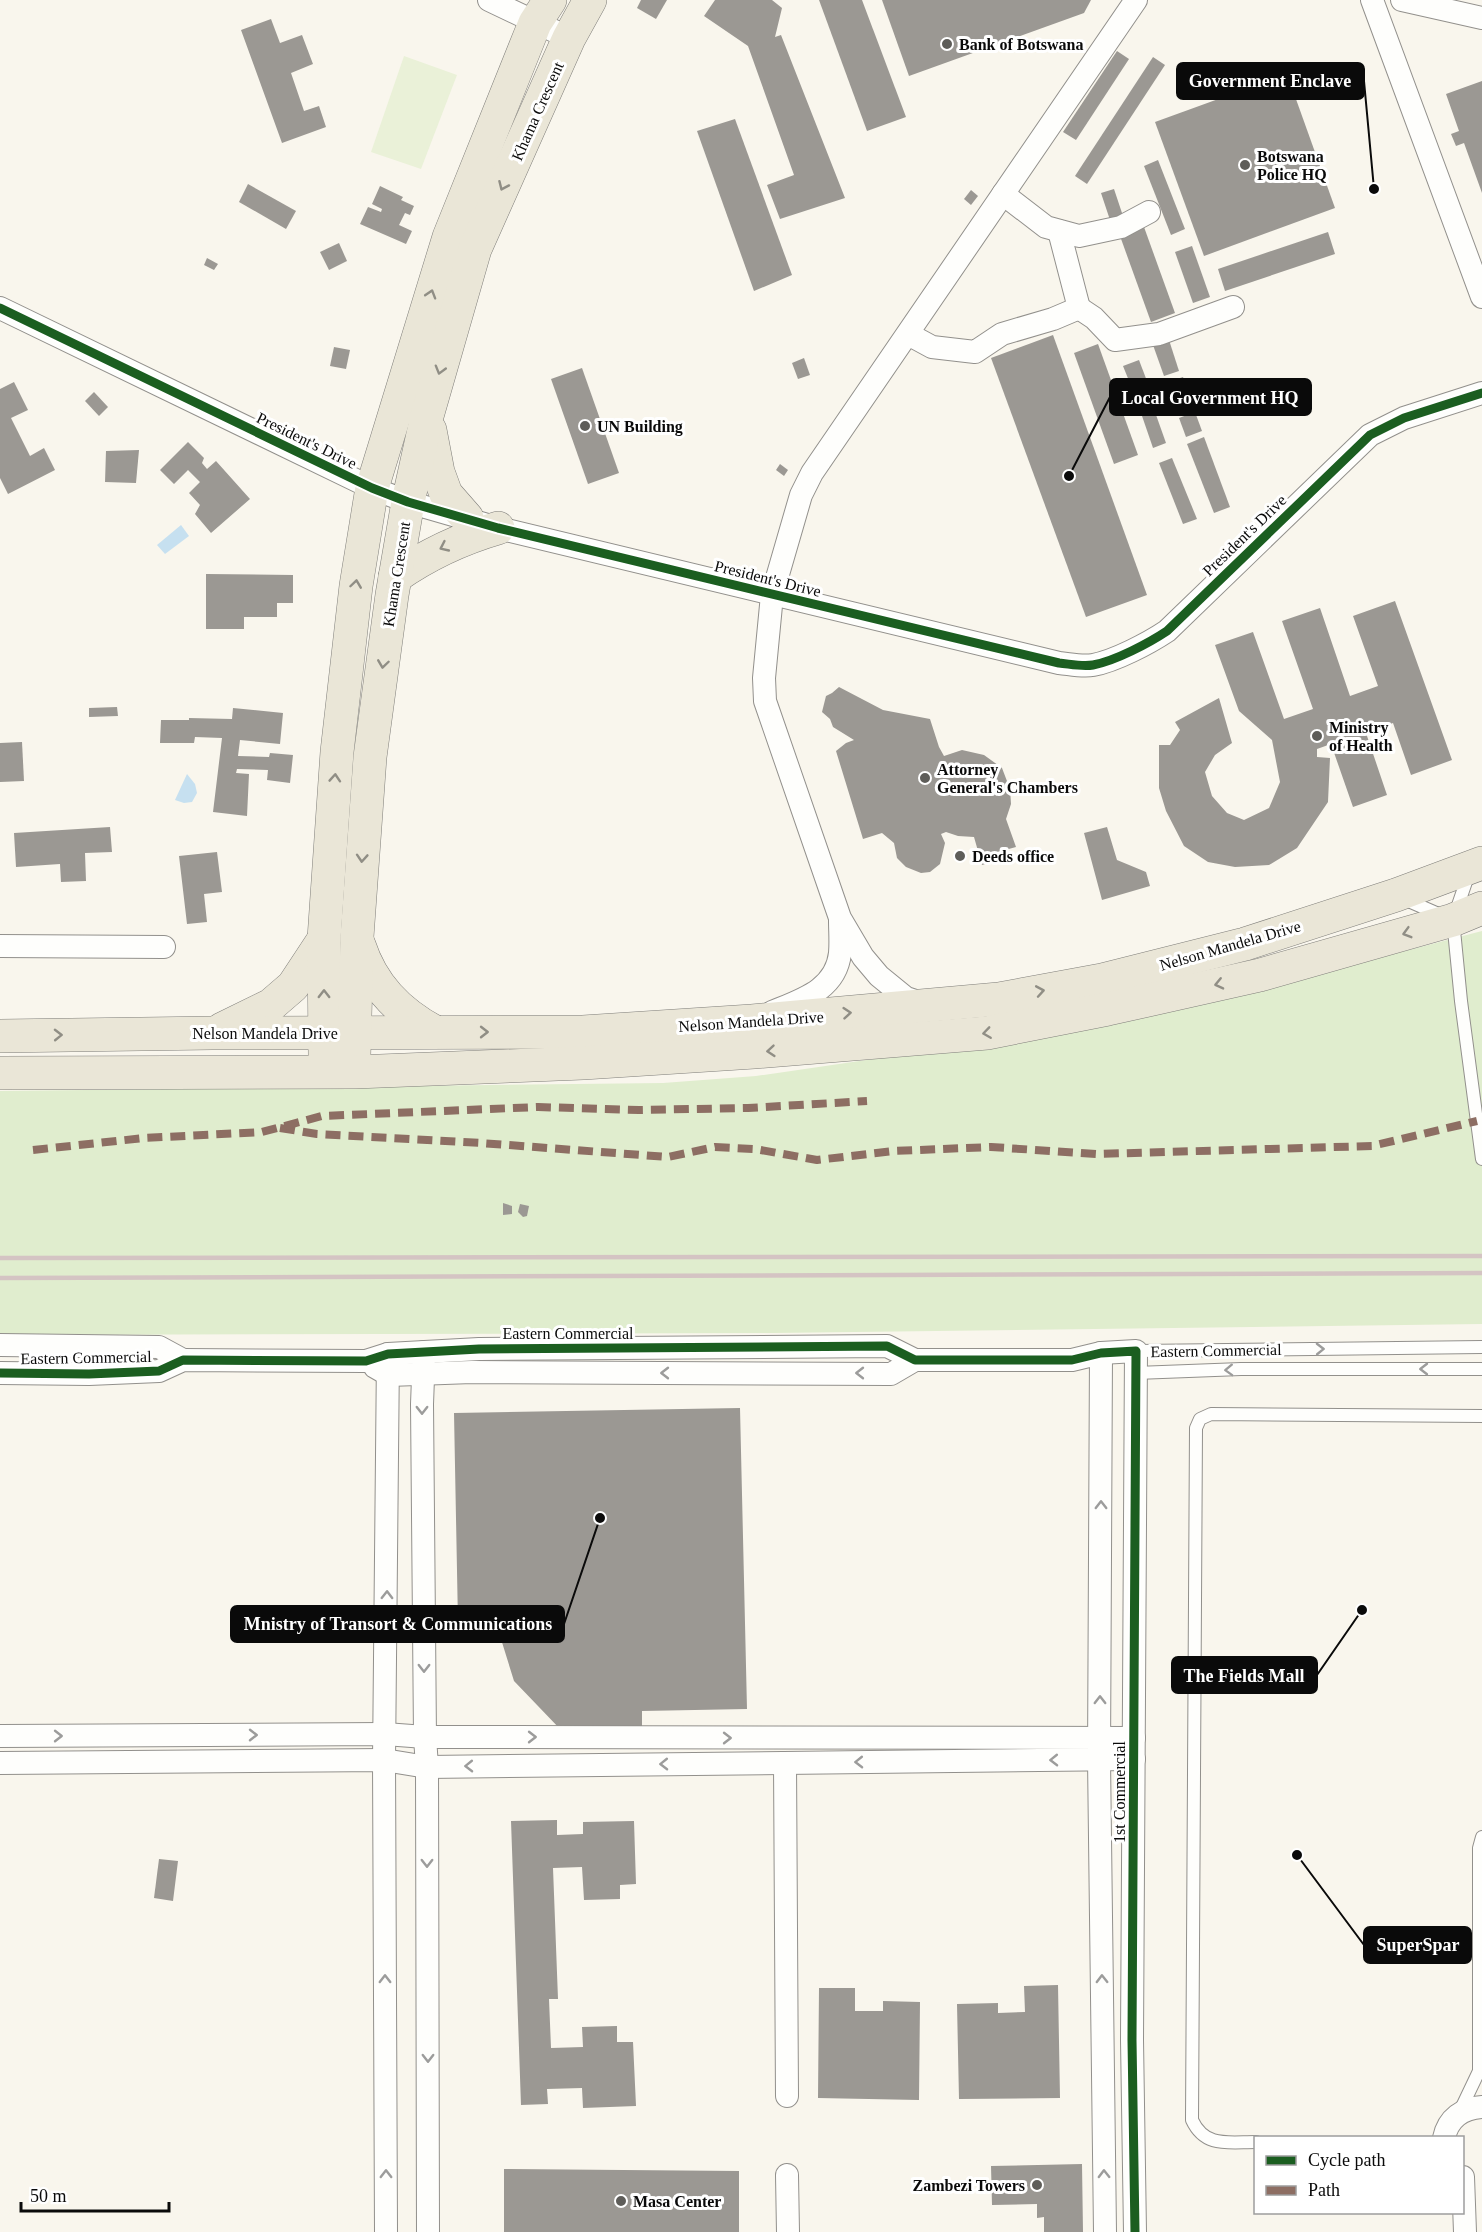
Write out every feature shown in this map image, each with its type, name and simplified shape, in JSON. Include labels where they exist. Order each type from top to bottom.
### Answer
[{"type":"main road","name":"Khama Crescent","points":[[339,1033],[357,937],[370,757],[395,577],[408,502],[427,416],[475,249],[569,38],[590,0]]},
{"type":"main road","name":"Khama Crescent","points":[[340,1073],[339,1033],[324,939],[337,752],[356,586],[372,488],[449,237],[542,12]]},
{"type":"main road","points":[[427,416],[438,472],[446,494],[467,518]]},
{"type":"main road","points":[[395,577],[442,547],[468,536],[498,528]]},
{"type":"main road","name":"Nelson Mandela Drive","points":[[0,1036],[583,1032],[752,1022],[999,999],[1102,980],[1245,944],[1396,895],[1476,866]]},
{"type":"main road","name":"Nelson Mandela Drive","points":[[0,1073],[340,1073],[663,1058],[987,1033],[1260,975],[1467,914]]},
{"type":"main road","points":[[357,937],[365,963],[387,998],[406,1014],[435,1032]]},
{"type":"main road","points":[[212,1033],[271,1005],[293,986],[324,939]]},
{"type":"street","points":[[489,0],[542,12],[569,38]]},
{"type":"street","points":[[930,1006],[906,998],[879,976],[862,957],[840,918],[765,701],[764,678],[772,595],[801,495],[812,473],[1136,0]]},
{"type":"street","points":[[1372,0],[1482,297]]},
{"type":"street","points":[[1402,0],[1455,6],[1482,18]]},
{"type":"street","points":[[1003,194],[1046,227],[1079,236],[1121,227],[1149,212]]},
{"type":"street","points":[[1059,231],[1079,308],[1094,318],[1115,340],[1159,334],[1233,307]]},
{"type":"street","name":"President's Drive","points":[[0,308],[372,488],[408,502],[498,528],[1059,663],[1094,665],[1147,645],[1167,631],[1370,435],[1404,418],[1482,393]]},
{"type":"street","points":[[908,334],[932,347],[975,352],[1002,334],[1053,320],[1079,308]]},
{"type":"street","points":[[752,1022],[822,989],[831,978],[840,955],[840,918]]},
{"type":"street","points":[[0,946],[164,947]]},
{"type":"street","name":"Eastern Commercial","points":[[0,1345],[159,1347],[183,1360]]},
{"type":"street","name":"Eastern Commercial","points":[[0,1372],[89,1374],[159,1371],[183,1360],[424,1363],[479,1349],[887,1346],[915,1360],[1072,1360],[1102,1364],[1136,1362]]},
{"type":"street","name":"1st Commercial","points":[[1135,2232],[1132,2040],[1136,1362]]},
{"type":"street","points":[[424,1363],[428,2232]]},
{"type":"street","points":[[386,2232],[384,1760],[389,1364]]},
{"type":"street","name":"1st Commercial","points":[[1102,1364],[1099,1749],[1105,2232]]},
{"type":"street","points":[[0,1736],[385,1734],[425,1737],[1134,1749]]},
{"type":"street","points":[[0,1763],[384,1760],[427,1767],[785,1763],[1099,1749]]},
{"type":"street","points":[[785,1763],[787,2096]]},
{"type":"street","points":[[1445,2136],[1450,2123],[1458,2114],[1468,2108],[1482,2107]]},
{"type":"street","points":[[787,2175],[788,2232]]},
{"type":"street","points":[[1464,2177],[1482,2182]]},
{"type":"street","points":[[1464,2204],[1465,2232]]},
{"type":"lane","points":[[1476,866],[1467,914],[1461,1001],[1482,1159]]},
{"type":"lane","points":[[1396,895],[1467,914]]},
{"type":"lane","name":"Eastern Commercial","points":[[1136,1362],[1482,1347]]},
{"type":"lane","points":[[1136,1362],[1241,1369],[1482,1369]]},
{"type":"lane","points":[[1254,2142],[1217,2142],[1207,2139],[1197,2131],[1192,2120],[1196,1428],[1200,1419],[1211,1414],[1482,1416]]},
{"type":"lane","points":[[1458,2114],[1481,2072],[1479,1848],[1482,1837]]},
{"type":"green space","points":[[404,56],[457,75],[421,169],[371,152]]},
{"type":"green space","points":[[1482,931],[1482,1324],[773,1333],[0,1335],[0,1091],[663,1083],[756,1076],[880,1058],[1347,966]]},
{"type":"water","points":[[181,525],[189,536],[165,554],[157,545]]},
{"type":"water","points":[[187,774],[195,784],[197,793],[192,802],[184,803],[175,800]]},
{"type":"building","points":[[641,0],[667,0],[656,19],[637,8]]},
{"type":"building","points":[[715,0],[772,0],[782,8],[775,37],[781,35],[845,198],[780,219],[767,185],[794,175],[748,46],[704,16]]},
{"type":"building","points":[[819,0],[862,0],[906,117],[867,131]]},
{"type":"building","name":"Bank of Botswana","points":[[882,0],[1091,0],[1084,13],[909,76]]},
{"type":"building","points":[[271,19],[280,43],[302,35],[313,64],[291,73],[304,111],[319,106],[326,127],[282,143],[241,30]]},
{"type":"building","points":[[1117,51],[1129,59],[1076,140],[1063,132]]},
{"type":"building","points":[[1153,57],[1165,65],[1087,184],[1075,176]]},
{"type":"building","name":"Botswana Police HQ","points":[[1287,74],[1335,208],[1204,256],[1155,122]]},
{"type":"building","points":[[1482,81],[1482,193],[1464,143],[1456,146],[1451,134],[1459,131],[1446,94]]},
{"type":"building","points":[[735,119],[792,275],[754,291],[697,131]]},
{"type":"building","points":[[1158,160],[1185,229],[1171,235],[1144,166]]},
{"type":"building","points":[[248,184],[296,211],[286,229],[239,202]]},
{"type":"building","points":[[380,186],[403,197],[401,200],[414,206],[410,215],[405,213],[399,225],[412,231],[406,244],[360,224],[368,207],[381,212],[382,209],[372,204]]},
{"type":"building","points":[[1114,189],[1123,216],[1110,220],[1101,193]]},
{"type":"building","points":[[971,190],[978,196],[971,205],[964,199]]},
{"type":"building","points":[[1144,227],[1175,313],[1151,322],[1120,236]]},
{"type":"building","points":[[1328,232],[1335,254],[1225,291],[1218,269]]},
{"type":"building","points":[[339,243],[347,261],[329,270],[320,252]]},
{"type":"building","points":[[1192,246],[1210,297],[1193,303],[1175,252]]},
{"type":"building","points":[[207,258],[218,264],[214,270],[204,265]]},
{"type":"building","points":[[1053,335],[1147,595],[1086,617],[991,358]]},
{"type":"building","points":[[1169,340],[1179,371],[1164,376],[1153,345]]},
{"type":"building","points":[[1098,344],[1138,455],[1114,464],[1074,353]]},
{"type":"building","points":[[334,347],[350,350],[346,369],[330,366]]},
{"type":"building","points":[[804,358],[810,375],[798,379],[792,363]]},
{"type":"building","points":[[1139,360],[1153,397],[1138,403],[1123,366]]},
{"type":"building","name":"UN Building","points":[[582,368],[619,473],[588,484],[551,379]]},
{"type":"building","points":[[1183,377],[1193,405],[1176,412],[1165,383]]},
{"type":"building","points":[[14,382],[28,410],[11,418],[30,456],[44,448],[55,470],[8,494],[0,478],[0,389]]},
{"type":"building","points":[[94,392],[108,407],[99,416],[85,401]]},
{"type":"building","points":[[1155,412],[1166,443],[1153,448],[1142,416]]},
{"type":"building","points":[[1195,412],[1202,431],[1186,437],[1179,418]]},
{"type":"building","points":[[1204,437],[1230,507],[1214,513],[1187,444]]},
{"type":"building","points":[[188,442],[204,458],[202,463],[207,469],[216,461],[250,499],[211,533],[195,514],[200,505],[189,493],[200,482],[188,470],[174,484],[160,470]]},
{"type":"building","points":[[139,450],[136,483],[105,482],[106,451]]},
{"type":"building","points":[[1172,458],[1197,519],[1183,524],[1159,463]]},
{"type":"building","points":[[780,464],[788,470],[784,476],[776,470]]},
{"type":"building","points":[[206,574],[293,575],[293,603],[277,603],[277,617],[244,617],[244,629],[206,629]]},
{"type":"building","name":"Ministry of Health","points":[[1395,601],[1452,760],[1411,775],[1393,723],[1366,733],[1387,795],[1353,807],[1331,744],[1317,749],[1317,757],[1330,758],[1328,802],[1297,848],[1269,865],[1235,867],[1208,862],[1184,846],[1166,811],[1159,788],[1159,745],[1170,745],[1180,730],[1175,722],[1219,698],[1232,743],[1215,755],[1205,772],[1212,796],[1227,813],[1244,820],[1269,808],[1280,782],[1272,740],[1239,711],[1215,645],[1253,632],[1284,719],[1313,709],[1282,621],[1320,608],[1350,696],[1378,686],[1353,616]]},
{"type":"building","name":"Attorney General's Chambers","points":[[839,687],[883,710],[930,719],[944,756],[962,750],[984,755],[1002,768],[1010,789],[1011,804],[1006,819],[1016,847],[994,853],[996,861],[982,865],[974,837],[958,836],[946,832],[941,834],[945,843],[940,864],[930,872],[921,873],[906,867],[897,858],[894,843],[882,833],[863,839],[836,751],[854,740],[833,727],[830,719],[822,712],[826,696]]},
{"type":"building","points":[[117,707],[118,716],[89,717],[89,708]]},
{"type":"building","points":[[233,708],[283,713],[280,744],[240,740],[238,756],[269,757],[270,753],[293,755],[290,783],[267,780],[268,770],[237,769],[236,773],[249,774],[247,816],[213,812],[222,738],[195,737],[194,743],[160,743],[161,720],[232,719]]},
{"type":"building","points":[[22,742],[24,781],[0,782],[0,743]]},
{"type":"building","points":[[110,827],[112,852],[85,853],[86,881],[61,882],[60,864],[16,867],[14,833]]},
{"type":"building","points":[[1107,827],[1117,860],[1146,872],[1150,886],[1102,900],[1084,833]]},
{"type":"building","points":[[217,852],[222,892],[204,894],[207,922],[187,924],[179,856]]},
{"type":"building","points":[[503,1203],[512,1206],[512,1214],[503,1215]]},
{"type":"building","points":[[520,1204],[529,1206],[527,1216],[523,1217],[518,1212]]},
{"type":"building","points":[[740,1408],[747,1709],[642,1711],[642,1728],[561,1730],[514,1681],[496,1623],[458,1623],[454,1413]]},
{"type":"building","points":[[557,1820],[557,1835],[583,1834],[583,1822],[634,1821],[636,1884],[620,1885],[620,1899],[584,1900],[582,1867],[553,1868],[558,1999],[549,1999],[551,2048],[583,2047],[582,2027],[617,2026],[617,2042],[633,2042],[636,2106],[583,2108],[582,2088],[547,2089],[548,2104],[521,2105],[511,1821]]},
{"type":"building","points":[[159,1859],[178,1861],[173,1901],[154,1898]]},
{"type":"building","points":[[1058,1985],[1060,2098],[959,2099],[957,2004],[998,2003],[998,2013],[1025,2012],[1024,1986]]},
{"type":"building","points":[[819,1988],[855,1988],[855,2011],[883,2011],[883,2001],[920,2002],[919,2100],[818,2098]]},
{"type":"building","name":"Zambezi Towers","points":[[1082,2164],[1083,2232],[1044,2232],[1044,2217],[1037,2218],[1037,2204],[992,2205],[991,2166]]},
{"type":"building","name":"Masa Center","points":[[504,2169],[739,2171],[739,2232],[504,2232]]},
{"type":"railway","points":[[0,1258],[1482,1256]]},
{"type":"railway","points":[[0,1278],[1482,1273]]},
{"type":"marked path","points":[[33,1150],[144,1138],[262,1132],[322,1116],[538,1107],[639,1110],[748,1108],[867,1101]]},
{"type":"marked path","points":[[280,1128],[317,1134],[668,1157],[715,1147],[755,1149],[817,1160],[894,1151],[991,1147],[1097,1154],[1372,1146],[1477,1121]]},
{"type":"cycle path","points":[[0,308],[372,488],[408,502],[498,528],[1059,663],[1080,666],[1093,665],[1121,656],[1167,631],[1370,435],[1404,418],[1482,393]]},
{"type":"cycle path","points":[[0,1373],[89,1374],[159,1371],[183,1360],[366,1361],[388,1354],[479,1349],[887,1346],[915,1360],[1072,1360],[1101,1353],[1136,1351],[1132,2040],[1135,2232]]},
{"type":"place","name":"Bank of Botswana","points":[[947,44]]},
{"type":"place","name":"Botswana Police HQ","points":[[1245,165]]},
{"type":"place","name":"Government Enclave","points":[[1374,189]]},
{"type":"place","name":"UN Building","points":[[585,426]]},
{"type":"place","name":"Local Government HQ","points":[[1069,476]]},
{"type":"place","name":"Ministry of Health","points":[[1317,736]]},
{"type":"place","name":"Attorney General's Chambers","points":[[925,778]]},
{"type":"place","name":"Deeds office","points":[[960,856]]},
{"type":"place","name":"Mnistry of Transort & Communications","points":[[600,1518]]},
{"type":"place","name":"The Fields Mall","points":[[1362,1610]]},
{"type":"place","name":"SuperSpar","points":[[1297,1855]]},
{"type":"place","name":"Zambezi Towers","points":[[1037,2185]]},
{"type":"place","name":"Masa Center","points":[[621,2201]]}]
